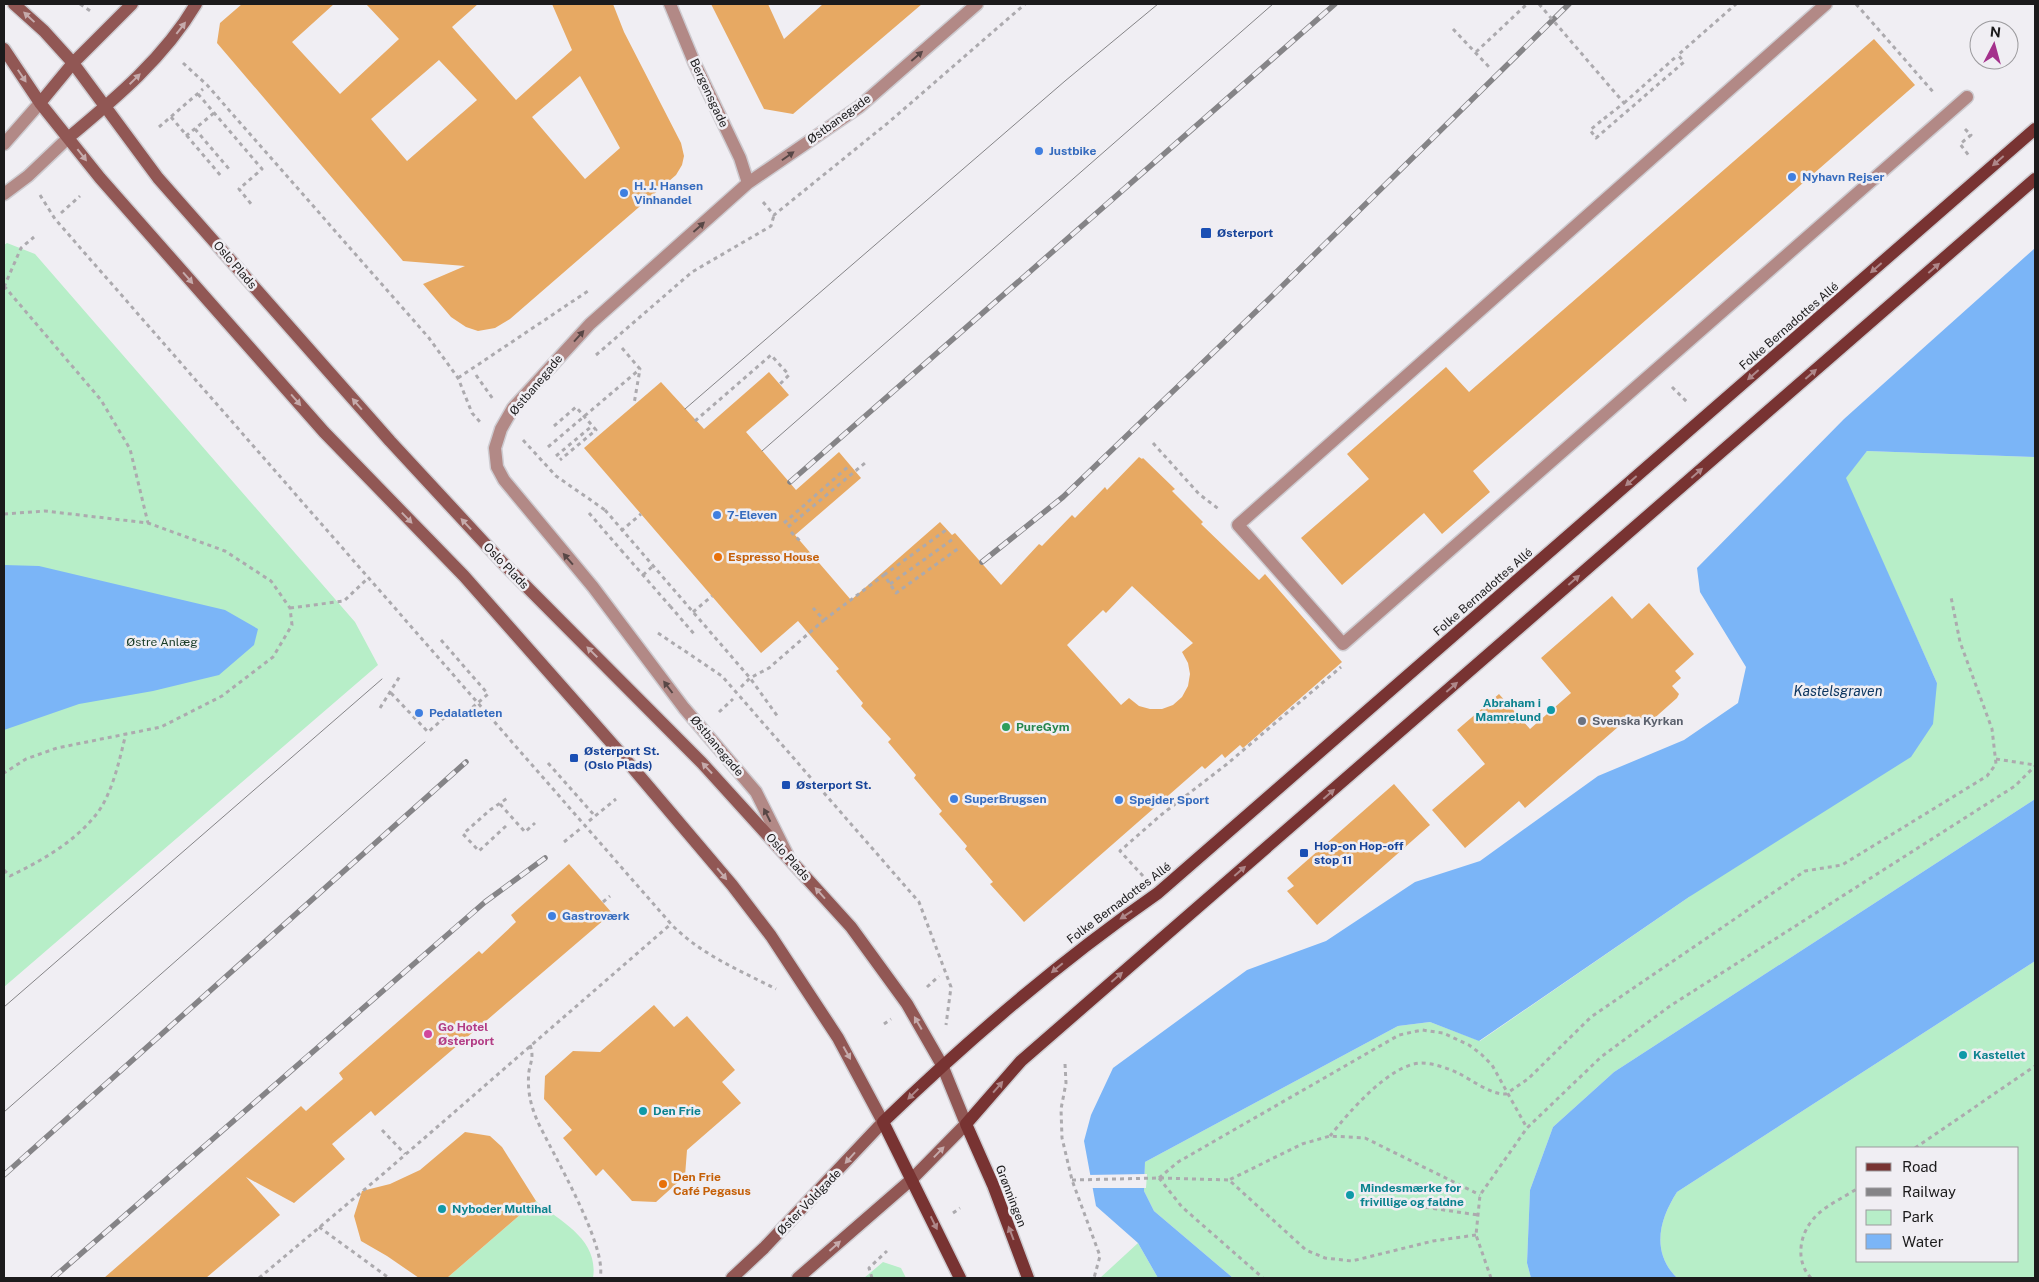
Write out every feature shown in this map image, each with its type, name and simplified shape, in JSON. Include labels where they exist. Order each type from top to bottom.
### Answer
[{"type":"main road","name":"Folke Bernadottes Allé","points":[[883,1122],[942,1065],[1095,937],[1158,894],[2035,129]]},
{"type":"main road","points":[[966,1124],[1021,1061],[2035,179]]},
{"type":"main road","points":[[883,1122],[960,1278]]},
{"type":"main road","name":"Grønningen","points":[[966,1124],[1028,1278]]},
{"type":"street","name":"Oslo Plads","points":[[14,4],[44,31],[72,62],[158,178],[390,441],[503,564],[683,743],[851,927],[907,1004],[942,1065],[966,1124]]},
{"type":"street","points":[[4,144],[40,103],[72,62],[132,4]]},
{"type":"street","points":[[4,194],[28,176],[68,138],[105,107],[164,50],[196,4]]},
{"type":"street","name":"Bergensgade","points":[[670,4],[694,62],[740,158],[748,183]]},
{"type":"street","name":"Østbanegade","points":[[789,858],[756,792],[684,708],[593,587],[509,487],[497,467],[495,448],[501,429],[514,408],[590,324],[748,183],[859,107],[977,4]]},
{"type":"street","points":[[1826,4],[1238,525],[1343,644],[1967,96]]},
{"type":"street","points":[[4,49],[40,103],[100,178],[324,432],[470,583],[615,747],[732,885],[771,936],[838,1038],[883,1122]]},
{"type":"street","name":"Øster Voldgade","points":[[732,1278],[764,1248],[883,1122]]},
{"type":"street","points":[[798,1278],[912,1179],[966,1124]]},
{"type":"path","points":[[589,361],[692,272],[771,226],[774,215],[889,122],[1025,4]]},
{"type":"path","points":[[1476,52],[1527,4]]},
{"type":"path","points":[[1539,4],[1624,103]]},
{"type":"path","points":[[1678,55],[1684,62],[1596,138],[1590,130],[1624,103],[1678,55],[1736,4]]},
{"type":"path","points":[[1856,4],[1970,135],[1960,144],[1964,150]]},
{"type":"path","points":[[1453,29],[1490,68]]},
{"type":"path","points":[[159,127],[203,89]]},
{"type":"path","points":[[198,94],[262,169],[239,189],[252,205]]},
{"type":"path","points":[[216,96],[429,338],[458,378],[472,413]]},
{"type":"path","points":[[186,136],[214,113]]},
{"type":"path","points":[[171,117],[221,176]]},
{"type":"path","points":[[195,129],[229,170]]},
{"type":"path","points":[[748,183],[774,215]]},
{"type":"path","points":[[61,213],[80,196]]},
{"type":"path","points":[[62,226],[671,924],[686,939],[703,951],[779,990]]},
{"type":"path","points":[[34,237],[21,248],[4,287],[101,400],[130,449],[148,523]]},
{"type":"path","points":[[622,348],[640,369]]},
{"type":"path","points":[[695,421],[771,355],[789,376],[780,384]]},
{"type":"path","points":[[634,404],[640,369]]},
{"type":"path","points":[[548,447],[640,369]]},
{"type":"path","points":[[476,375],[493,400]]},
{"type":"path","points":[[554,426],[576,407],[596,430],[560,460]]},
{"type":"path","points":[[556,456],[592,426]]},
{"type":"path","points":[[522,436],[524,441],[556,476],[605,510],[621,531],[750,678],[778,717]]},
{"type":"path","points":[[1153,443],[1199,494],[1238,525]]},
{"type":"path","points":[[788,528],[865,463]]},
{"type":"path","points":[[784,523],[850,465]]},
{"type":"path","points":[[4,514],[46,510],[148,523],[225,551],[271,580],[290,608],[292,625],[273,657],[229,691],[161,727],[57,748],[26,759],[4,773]]},
{"type":"path","points":[[589,513],[695,636]]},
{"type":"path","points":[[621,531],[641,514]]},
{"type":"path","points":[[741,687],[750,678],[769,668],[824,620],[946,530]]},
{"type":"path","points":[[791,532],[802,543]]},
{"type":"path","points":[[890,584],[953,539]]},
{"type":"path","points":[[884,575],[896,593],[959,548]]},
{"type":"path","points":[[643,575],[653,566]]},
{"type":"path","points":[[290,608],[344,601],[368,578]]},
{"type":"path","points":[[693,612],[712,596]]},
{"type":"path","points":[[1330,1136],[1348,1112],[1385,1079],[1414,1064],[1429,1064],[1448,1068],[1493,1091],[1506,1094],[1528,1079],[1591,1017],[1805,871],[1842,865],[1987,776],[1996,764],[1992,729],[1960,642],[1951,597]]},
{"type":"path","points":[[813,608],[824,620]]},
{"type":"path","points":[[652,626],[658,633],[722,676],[919,902],[951,987],[946,1026]]},
{"type":"path","points":[[441,640],[488,694],[458,720]]},
{"type":"path","points":[[1158,894],[1120,851],[1161,815],[1227,764],[1354,655],[1343,644]]},
{"type":"path","points":[[380,708],[391,694],[400,676]]},
{"type":"path","points":[[391,694],[428,732],[452,711]]},
{"type":"path","points":[[719,712],[733,699]]},
{"type":"path","points":[[4,870],[10,876],[46,858],[96,816],[116,771],[126,733]]},
{"type":"path","points":[[1996,758],[2035,766]]},
{"type":"path","points":[[548,763],[595,816]]},
{"type":"path","points":[[1490,1278],[1476,1235],[1480,1196],[1527,1128],[1601,1057],[1670,1006],[2015,786],[2035,766]]},
{"type":"path","points":[[506,826],[479,851],[463,834],[509,797]]},
{"type":"path","points":[[589,821],[616,799]]},
{"type":"path","points":[[500,804],[525,832],[535,823]]},
{"type":"path","points":[[564,842],[580,829]]},
{"type":"path","points":[[603,902],[610,896]]},
{"type":"path","points":[[258,1278],[405,1154],[671,924]]},
{"type":"path","points":[[927,987],[939,976]]},
{"type":"path","points":[[1160,1178],[1178,1162],[1399,1035],[1422,1030],[1443,1033],[1469,1045],[1481,1054],[1492,1065],[1506,1094],[1527,1128]]},
{"type":"path","points":[[530,1045],[534,1055],[529,1071],[528,1094],[537,1119],[592,1234],[601,1263],[600,1278]]},
{"type":"path","points":[[1065,1064],[1066,1083],[1062,1109],[1062,1138],[1072,1180],[1100,1256],[1094,1278]]},
{"type":"path","points":[[1916,1147],[2035,1066]]},
{"type":"path","points":[[382,1130],[405,1154]]},
{"type":"path","points":[[1072,1180],[1160,1178],[1230,1180],[1302,1144],[1330,1136],[1365,1138],[1480,1196]]},
{"type":"path","points":[[1160,1178],[1182,1207],[1263,1278]]},
{"type":"path","points":[[1230,1180],[1306,1250],[1325,1258],[1352,1261],[1433,1241],[1476,1235]]},
{"type":"path","points":[[1811,1278],[1807,1274],[1800,1252],[1802,1238],[1815,1217],[1856,1189]]},
{"type":"path","points":[[1362,1198],[1478,1215]]},
{"type":"path","points":[[319,1227],[389,1278]]},
{"type":"path","points":[[872,1278],[869,1268],[887,1251]]},
{"type":"green space","name":"Østre Anlæg","points":[[7,243],[35,254],[355,622],[378,665],[4,987],[4,245]]},
{"type":"green space","points":[[1867,451],[2035,457],[2035,799],[1614,1072],[1553,1127],[1530,1190],[1527,1263],[1531,1278],[1233,1278],[1154,1211],[1144,1191],[1145,1162],[1398,1026],[1430,1022],[1480,1041],[1689,897],[1937,683],[1845,478]]},
{"type":"green space","name":"Kastellet","points":[[2035,961],[2035,1278],[1677,1278],[1664,1258],[1660,1236],[1662,1225],[1677,1192]]},
{"type":"green space","points":[[536,1201],[567,1225],[584,1242],[593,1264],[593,1278],[447,1278]]},
{"type":"green space","points":[[1138,1243],[1158,1278],[1100,1278]]},
{"type":"green space","points":[[883,1262],[901,1268],[906,1278],[864,1278]]},
{"type":"water","name":"Kastelsgraven","points":[[2035,248],[2035,457],[1867,451],[1846,478],[1937,683],[1933,724],[1911,757],[1689,897],[1479,1041],[1430,1022],[1398,1026],[1145,1162],[1144,1191],[1154,1211],[1233,1278],[1158,1278],[1138,1243],[1096,1206],[1084,1141],[1091,1115],[1113,1068],[1247,970],[1326,941],[1415,882],[1480,861],[1598,776],[1684,740],[1738,703],[1746,667],[1700,592],[1697,568],[1844,419]]},
{"type":"water","points":[[4,565],[39,566],[225,610],[258,629],[254,645],[219,675],[153,691],[79,704],[4,730]]},
{"type":"water","points":[[2035,799],[2035,961],[1677,1192],[1666,1214],[1660,1236],[1664,1258],[1677,1278],[1531,1278],[1527,1263],[1530,1190],[1553,1127],[1614,1072]]},
{"type":"pier","points":[[1147,1174],[1146,1188],[1090,1188],[1087,1175]]},
{"type":"building","points":[[242,4],[334,4],[292,42],[340,94],[399,39],[366,4],[478,4],[452,27],[516,100],[572,50],[552,4],[613,4],[624,32],[681,143],[684,156],[682,165],[676,175],[510,319],[495,328],[478,331],[466,327],[451,317],[423,284],[465,266],[403,261],[217,43],[220,23]],"holes":[[[439,60],[477,100],[407,161],[371,119]],[[580,76],[620,148],[585,179],[532,117]]]},
{"type":"building","points":[[711,4],[768,4],[784,39],[823,4],[922,4],[793,114],[764,109]]},
{"type":"building","points":[[1874,39],[1915,85],[1473,471],[1490,492],[1442,534],[1424,513],[1342,585],[1301,538],[1369,479],[1347,454],[1446,367],[1469,392]]},
{"type":"building","points":[[769,372],[789,395],[746,432],[796,490],[839,452],[861,478],[795,535],[851,600],[940,522],[952,535],[955,533],[1001,585],[1039,544],[1042,546],[1072,515],[1075,518],[1105,487],[1107,490],[1139,457],[1143,458],[1175,489],[1172,491],[1203,522],[1201,524],[1259,580],[1265,574],[1342,662],[1243,748],[1240,745],[1225,758],[1222,754],[1205,769],[1202,766],[1024,922],[990,884],[993,882],[965,849],[967,846],[939,814],[942,811],[914,778],[916,775],[888,742],[891,739],[861,706],[863,703],[836,671],[839,669],[798,621],[761,653],[584,448],[661,382],[704,429]],"holes":[[[1132,586],[1193,643],[1182,652],[1188,663],[1190,674],[1188,686],[1182,697],[1173,705],[1162,709],[1150,709],[1139,706],[1129,698],[1121,705],[1067,645],[1103,610],[1106,613]]]},
{"type":"building","name":"Svenska Kyrkan","points":[[1612,596],[1632,619],[1649,603],[1694,654],[1675,671],[1681,678],[1672,686],[1679,694],[1677,698],[1650,722],[1649,720],[1645,723],[1639,716],[1629,724],[1626,720],[1525,808],[1519,801],[1465,848],[1432,810],[1485,764],[1457,730],[1499,694],[1530,729],[1571,693],[1541,658]]},
{"type":"building","points":[[1394,784],[1430,825],[1317,925],[1287,891],[1294,886],[1287,878]]},
{"type":"building","name":"Go Hotel Østerport","points":[[569,864],[612,913],[375,1116],[371,1111],[332,1144],[345,1159],[294,1203],[246,1177],[280,1215],[206,1278],[104,1278],[301,1106],[306,1111],[343,1079],[339,1073],[479,951],[482,954],[516,922],[511,915]]},
{"type":"building","name":"Den Frie","points":[[654,1005],[674,1027],[687,1016],[735,1070],[722,1082],[741,1103],[687,1150],[685,1176],[656,1202],[632,1201],[603,1169],[596,1176],[563,1138],[572,1130],[544,1099],[545,1076],[573,1051],[600,1052]]},
{"type":"building","name":"Nyboder Multihal","points":[[465,1132],[490,1136],[502,1147],[536,1201],[447,1278],[419,1278],[361,1241],[354,1216],[362,1191],[390,1184],[420,1170]]},
{"type":"tram line","points":[[685,409],[1065,81],[1158,4]]},
{"type":"tram line","points":[[762,451],[1273,4]]},
{"type":"tram line","points":[[4,1007],[382,679]]},
{"type":"tram line","points":[[4,1112],[425,742]]},
{"type":"railway","points":[[790,482],[1335,4]]},
{"type":"railway","points":[[982,562],[1063,497],[1269,299],[1569,4]]},
{"type":"railway","points":[[4,1175],[466,762]]},
{"type":"railway","points":[[53,1278],[485,902],[545,858]]},
{"type":"place","name":"Justbike","points":[[1039,151]]},
{"type":"place","name":"Nyhavn Rejser","points":[[1792,177]]},
{"type":"place","name":"H. J. Hansen Vinhandel","points":[[624,193]]},
{"type":"place","name":"Østerport","points":[[1206,233]]},
{"type":"place","name":"7-Eleven","points":[[717,515]]},
{"type":"place","name":"Espresso House","points":[[718,557]]},
{"type":"place","name":"Abraham i Mamrelund","points":[[1551,710]]},
{"type":"place","name":"Pedalatleten","points":[[419,713]]},
{"type":"place","name":"Svenska Kyrkan","points":[[1582,721]]},
{"type":"place","name":"PureGym","points":[[1006,727]]},
{"type":"place","name":"Østerport St. (Oslo Plads)","points":[[574,758]]},
{"type":"place","name":"Østerport St.","points":[[786,785]]},
{"type":"place","name":"SuperBrugsen","points":[[954,799]]},
{"type":"place","name":"Spejder Sport","points":[[1119,800]]},
{"type":"place","name":"Hop-on Hop-off stop 11","points":[[1304,853]]},
{"type":"place","name":"Gastroværk","points":[[552,916]]},
{"type":"place","name":"Go Hotel Østerport","points":[[428,1034]]},
{"type":"place","name":"Kastellet","points":[[1963,1055]]},
{"type":"place","name":"Den Frie","points":[[643,1111]]},
{"type":"place","name":"Den Frie Café Pegasus","points":[[663,1184]]},
{"type":"place","name":"Mindesmærke for frivillige og faldne","points":[[1350,1195]]},
{"type":"place","name":"Nyboder Multihal","points":[[442,1209]]}]
